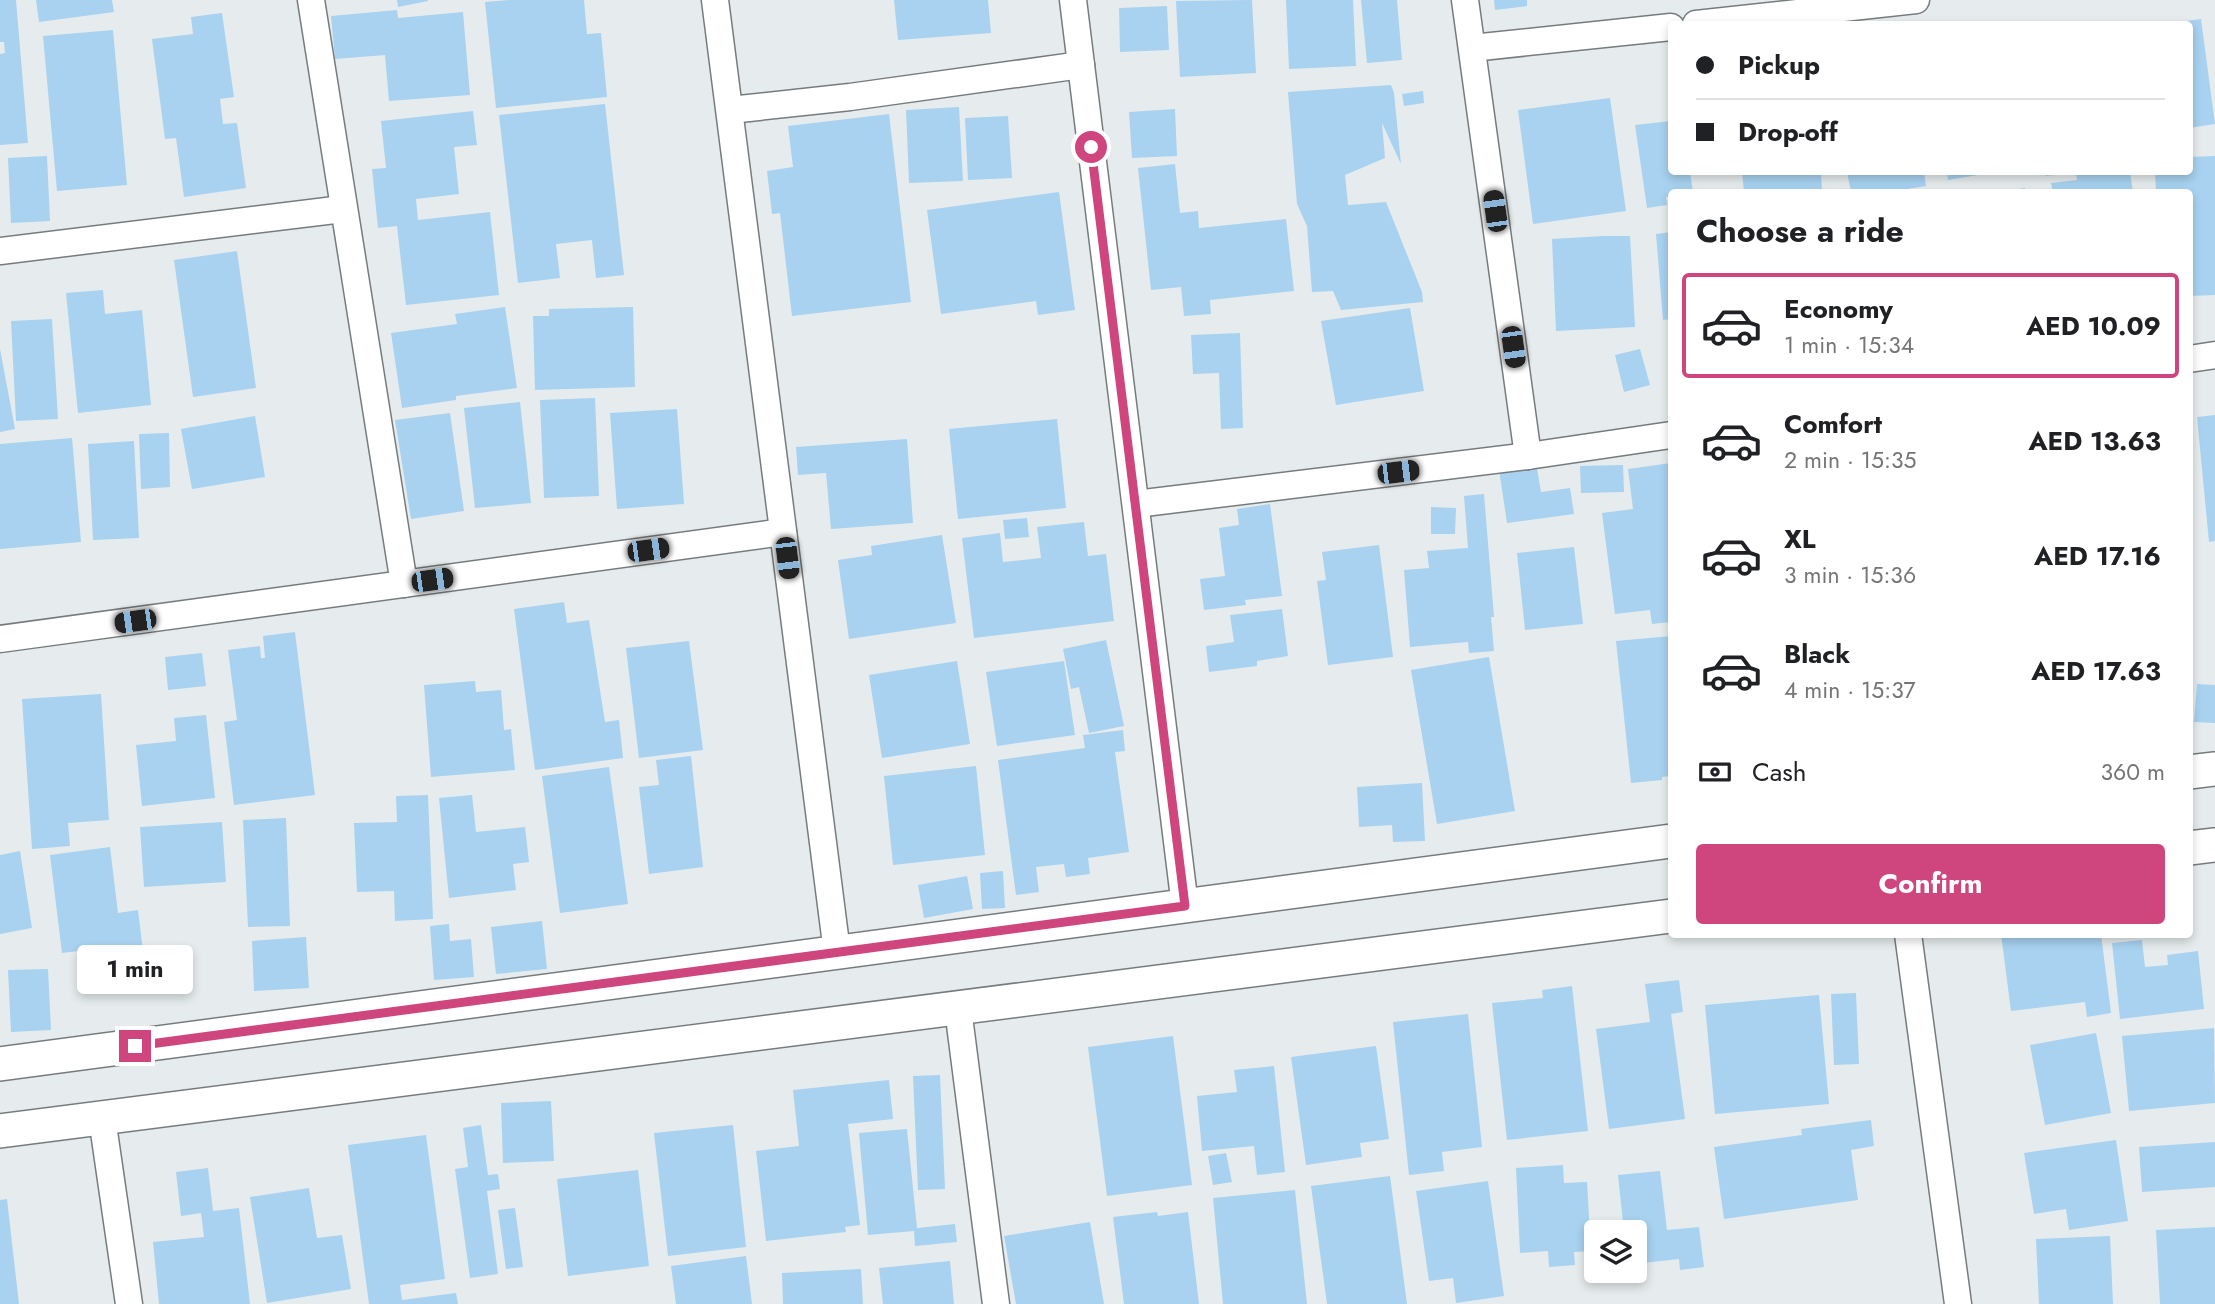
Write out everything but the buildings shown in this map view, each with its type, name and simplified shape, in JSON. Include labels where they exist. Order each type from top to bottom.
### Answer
[{"type":"street","points":[[311,0],[404,584]]},
{"type":"street","points":[[715,0],[836,952]]},
{"type":"street","points":[[1073,0],[1185,906]]},
{"type":"street","points":[[1465,0],[1528,456]]},
{"type":"street","points":[[1719,21],[1849,4],[1916,0]]},
{"type":"street","points":[[1472,48],[1668,27]]},
{"type":"street","points":[[730,110],[1081,65]]},
{"type":"street","points":[[0,251],[343,209]]},
{"type":"street","points":[[2193,358],[2215,355]]},
{"type":"street","points":[[1136,504],[1528,456],[1668,435]]},
{"type":"street","points":[[0,639],[783,532]]},
{"type":"street","points":[[2193,772],[2215,769]]},
{"type":"street","points":[[0,1064],[1668,841]]},
{"type":"street","points":[[2193,848],[2215,845]]},
{"type":"street","points":[[0,1131],[1668,916]]},
{"type":"street","points":[[1909,938],[1958,1304]]},
{"type":"street","points":[[958,1009],[996,1304]]},
{"type":"street","points":[[102,1118],[128,1304]]},
{"type":"route","points":[[135,1046],[1185,906],[1091,147]]}]
